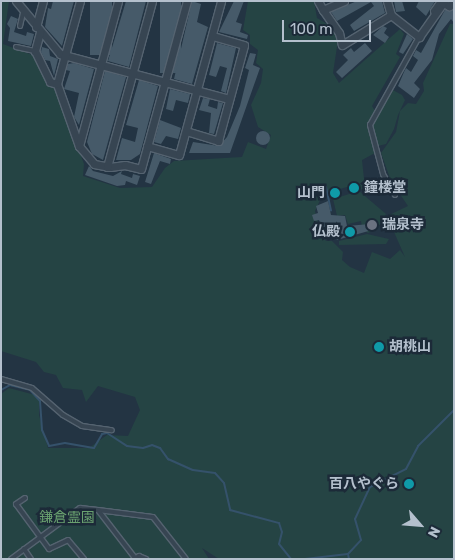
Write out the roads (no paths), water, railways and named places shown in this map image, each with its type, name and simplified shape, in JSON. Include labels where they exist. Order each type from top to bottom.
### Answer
[{"type":"street","points":[[16,1],[23,13],[56,52],[65,56],[229,99]]},
{"type":"street","points":[[43,1],[35,51],[50,82],[57,84]]},
{"type":"street","points":[[80,1],[57,84],[79,146],[94,164],[107,167],[125,165],[141,169],[187,1]]},
{"type":"street","points":[[79,146],[118,1]]},
{"type":"street","points":[[107,167],[152,1]]},
{"type":"street","points":[[147,146],[179,155],[221,1]]},
{"type":"street","points":[[318,1],[322,10],[339,33],[342,44],[391,15]]},
{"type":"street","points":[[322,10],[344,1]]},
{"type":"street","points":[[387,1],[391,15],[419,37],[435,17],[443,3],[449,6],[454,2]]},
{"type":"street","points":[[186,131],[218,141],[244,45],[212,36]]},
{"type":"lane","points":[[435,17],[433,11],[440,1]]},
{"type":"lane","points":[[20,26],[23,13]]},
{"type":"lane","points":[[395,195],[383,174],[370,125],[419,37]]},
{"type":"lane","points":[[16,47],[35,51]]},
{"type":"lane","points":[[1,379],[32,388],[63,415],[82,426],[112,430]]},
{"type":"lane","points":[[25,498],[16,504],[50,549],[71,541],[84,559]]},
{"type":"lane","points":[[11,559],[80,508],[153,517],[186,559]]},
{"type":"lane","points":[[98,510],[134,558],[146,559]]},
{"type":"lane","points":[[24,549],[31,559]]},
{"type":"waterway","points":[[326,187],[331,210]]},
{"type":"waterway","points":[[1,390],[10,385],[30,390],[40,401],[42,430],[49,446],[65,443],[94,448],[102,434],[107,433],[127,446],[143,448],[152,445],[160,448],[168,459],[193,470],[215,473],[224,483],[230,510],[279,523],[282,532],[279,544],[291,559]]},
{"type":"waterway","points":[[348,554],[361,540],[355,519],[370,487],[406,469],[418,446],[454,410]]},
{"type":"waterway","points":[[348,554],[349,559]]},
{"type":"waterway","points":[[305,559],[348,554]]},
{"type":"place","name":"鐘楼堂","points":[[354,188]]},
{"type":"place","name":"山門","points":[[335,193]]},
{"type":"place","name":"瑞泉寺","points":[[372,225]]},
{"type":"place","name":"仏殿","points":[[350,232]]},
{"type":"place","name":"胡桃山","points":[[379,347]]},
{"type":"place","name":"百八やぐら","points":[[409,484]]},
{"type":"park label","name":"鎌倉霊園","points":[[67,518]]}]
